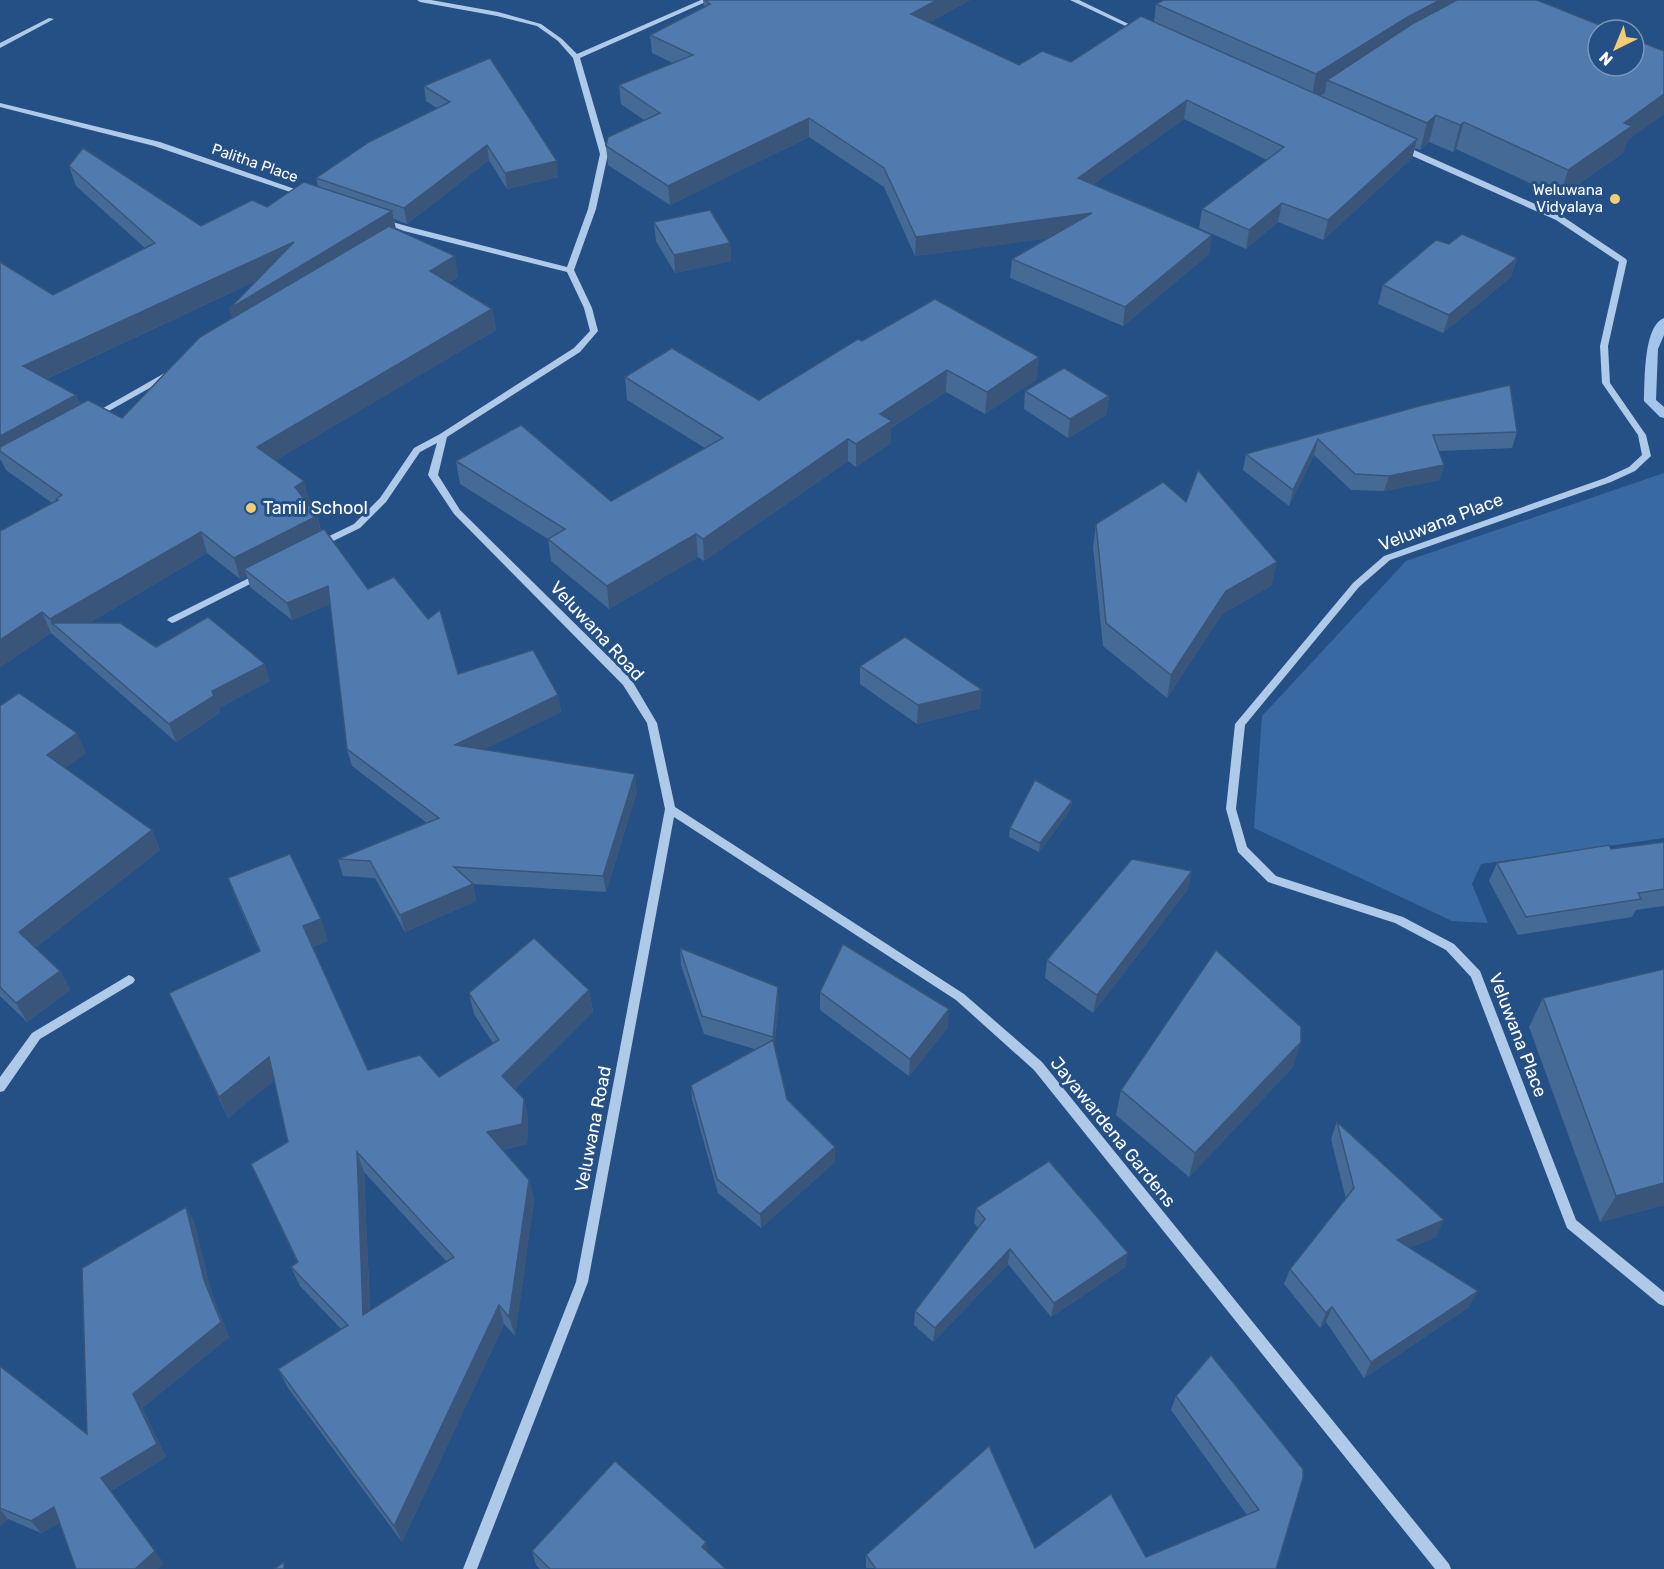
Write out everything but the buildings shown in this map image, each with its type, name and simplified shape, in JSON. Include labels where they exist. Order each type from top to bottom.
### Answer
[{"type":"street","points":[[306,552],[357,526],[383,500],[417,450],[443,436],[577,350],[594,331],[588,308],[570,270],[592,209],[604,154],[576,57],[560,40],[539,26],[498,14],[420,0]]},
{"type":"street","points":[[576,57],[707,0]]},
{"type":"street","points":[[1074,0],[1142,32],[1151,32]]},
{"type":"street","points":[[0,46],[51,19]]},
{"type":"street","name":"Palitha Place","points":[[0,105],[157,144],[309,196]]},
{"type":"street","name":"Veluwana Place","points":[[1397,146],[1559,218],[1623,261],[1604,346],[1606,384],[1642,435],[1647,456],[1632,469],[1608,480],[1387,558],[1356,585],[1240,724],[1231,809],[1242,849],[1272,879],[1399,920],[1450,947],[1476,974],[1571,1224],[1664,1300]]},
{"type":"street","points":[[375,218],[404,232],[570,270]]},
{"type":"street","points":[[89,418],[178,368]]},
{"type":"street","name":"Veluwana Road","points":[[443,436],[433,475],[457,512],[627,682],[652,723],[670,809],[582,1282],[470,1569]]},
{"type":"street","points":[[172,620],[275,568]]},
{"type":"street","name":"Jayawardena Gardens","points":[[670,809],[960,997],[1038,1066],[1444,1569]]},
{"type":"street","points":[[0,1087],[36,1036],[129,980]]},
{"type":"shaded area","points":[[1664,473],[1664,838],[1481,864],[1472,884],[1488,923],[1452,921],[1254,828],[1262,716],[1406,561]]},
{"type":"waterway","points":[[1664,322],[1652,349],[1650,401],[1664,414]]},
{"type":"place","name":"Weluwana Vidyalaya","points":[[1615,199]]},
{"type":"place","name":"Tamil School","points":[[251,508]]}]
